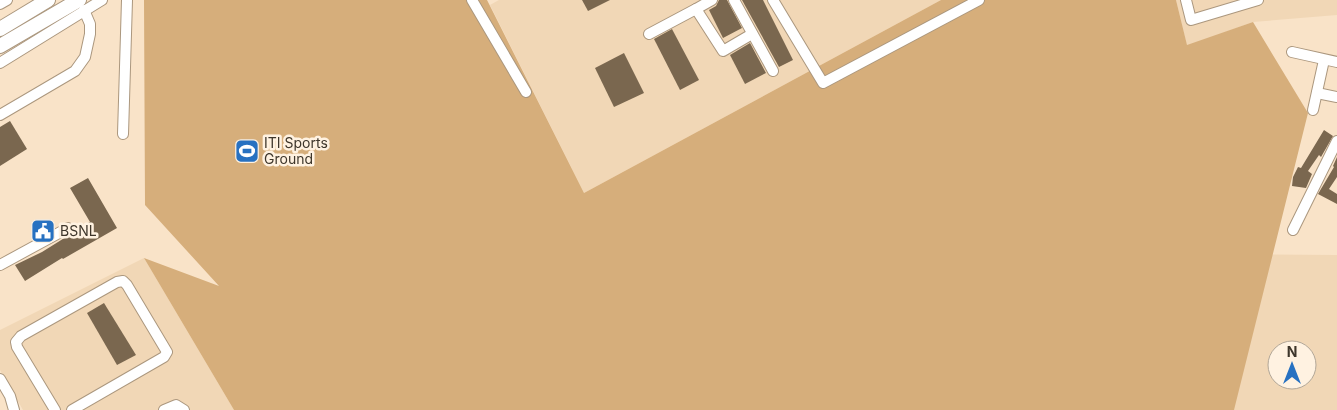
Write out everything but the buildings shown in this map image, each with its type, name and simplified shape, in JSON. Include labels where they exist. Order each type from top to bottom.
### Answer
[{"type":"highway","points":[[0,29],[48,0]]},
{"type":"highway","points":[[0,46],[82,5]]},
{"type":"street","points":[[0,4],[7,0]]},
{"type":"street","points":[[0,63],[82,5],[102,0]]},
{"type":"street","points":[[123,134],[127,0]]},
{"type":"street","points":[[472,0],[526,92]]},
{"type":"street","points":[[649,34],[712,0]]},
{"type":"street","points":[[734,0],[773,71]]},
{"type":"street","points":[[773,0],[822,82],[979,0]]},
{"type":"street","points":[[1186,0],[1191,20],[1258,0]]},
{"type":"street","points":[[0,115],[75,71],[85,57],[90,34],[90,24],[82,5]]},
{"type":"street","points":[[696,9],[723,51],[752,34]]},
{"type":"street","points":[[1292,52],[1337,62]]},
{"type":"street","points":[[1313,110],[1324,60]]},
{"type":"street","points":[[1317,93],[1337,97]]},
{"type":"street","points":[[1293,230],[1337,141]]},
{"type":"street","points":[[0,265],[68,228]]},
{"type":"street","points":[[55,410],[17,347],[16,342],[29,332],[117,282],[122,281],[127,285],[167,352],[164,357],[72,410]]},
{"type":"street","points":[[0,379],[10,396],[14,410]]},
{"type":"street","points":[[164,410],[176,405],[184,410]]},
{"type":"shaded area","points":[[144,0],[487,0],[584,193],[941,0],[1176,0],[1187,45],[1253,22],[1308,113],[1234,410],[234,410],[144,258],[219,286],[145,205]]},
{"type":"shaded area","points":[[499,0],[941,0],[584,193],[490,5]]},
{"type":"shaded area","points":[[1176,0],[1337,0],[1337,15],[1253,22],[1187,46]]},
{"type":"shaded area","points":[[906,252],[1337,255],[1337,410],[886,410]]},
{"type":"shaded area","points":[[144,258],[234,410],[23,410],[0,370],[0,330]]},
{"type":"place","name":"ITI Sports Ground","points":[[247,151]]},
{"type":"place","name":"BSNL","points":[[43,231]]}]
